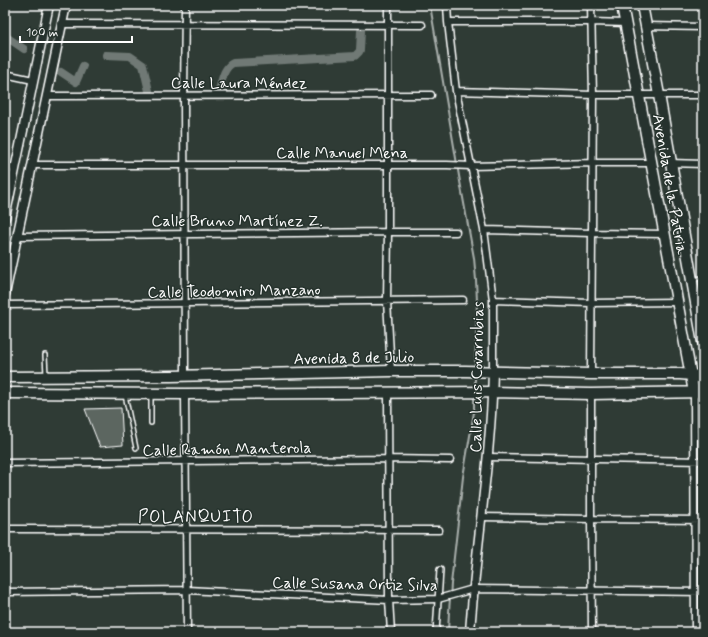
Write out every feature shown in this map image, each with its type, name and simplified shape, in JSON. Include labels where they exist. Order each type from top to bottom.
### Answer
[{"type":"main road","name":"Avenida de la Patria","points":[[622,5],[691,375],[699,392]]},
{"type":"main road","name":"Avenida de la Patria","points":[[642,5],[692,279],[700,302],[703,338]]},
{"type":"main road","name":"Avenida 8 de Julio","points":[[5,377],[185,376],[391,371],[703,376]]},
{"type":"main road","points":[[5,393],[185,394],[488,392],[591,394],[699,392]]},
{"type":"street","points":[[5,218],[49,5]]},
{"type":"street","points":[[5,294],[66,5]]},
{"type":"street","points":[[185,5],[185,376]]},
{"type":"street","points":[[388,5],[387,301],[391,371]]},
{"type":"street","name":"Calle Luis Covarrubias","points":[[448,5],[448,22],[456,91],[469,166],[484,230],[493,300],[488,392],[488,457],[481,517],[469,591],[470,632]]},
{"type":"street","points":[[591,5],[593,95],[591,374]]},
{"type":"street","points":[[448,22],[626,23]]},
{"type":"street","points":[[62,24],[422,25]]},
{"type":"street","points":[[646,26],[703,26]]},
{"type":"street","points":[[5,74],[33,80]]},
{"type":"street","points":[[456,91],[593,95],[703,95]]},
{"type":"street","name":"Calle Laura Méndez","points":[[47,96],[431,95]]},
{"type":"street","name":"Calle Manuel Mena","points":[[32,165],[469,166],[652,163]]},
{"type":"street","points":[[670,163],[703,164]]},
{"type":"street","points":[[5,168],[15,168]]},
{"type":"street","points":[[484,230],[665,234]]},
{"type":"street","name":"Calle Bruno Martínez Z.","points":[[17,236],[456,232]]},
{"type":"street","name":"Calle Teodomiro Manzano","points":[[5,305],[463,300]]},
{"type":"street","points":[[493,300],[677,302]]},
{"type":"street","points":[[388,392],[389,600],[391,632]]},
{"type":"street","points":[[695,632],[694,461],[699,392]]},
{"type":"street","points":[[185,394],[187,632]]},
{"type":"street","points":[[591,394],[592,632]]},
{"type":"street","points":[[488,457],[703,461]]},
{"type":"street","name":"Calle Ramón Manterola","points":[[5,463],[388,459],[450,460]]},
{"type":"street","points":[[481,517],[703,520]]},
{"type":"street","points":[[5,529],[439,530]]},
{"type":"street","points":[[436,632],[441,598],[440,570]]},
{"type":"street","name":"Calle Susana Ortiz Silva","points":[[5,592],[187,590],[389,600],[441,598],[469,591],[591,590],[703,592]]},
{"type":"lane","points":[[692,279],[703,278]]},
{"type":"lane","points":[[45,355],[46,377]]},
{"type":"lane","points":[[125,394],[136,448]]},
{"type":"lane","points":[[150,394],[150,423]]},
{"type":"building","points":[[121,408],[123,445],[100,447],[85,409]]},
{"type":"waterway","points":[[430,5],[474,258],[477,301],[475,368]]},
{"type":"waterway","points":[[219,90],[225,71],[233,63],[355,56],[360,50],[361,31]]},
{"type":"waterway","points":[[5,36],[24,49]]},
{"type":"waterway","points":[[106,55],[130,56],[143,65],[149,91]]},
{"type":"waterway","points":[[61,72],[76,82],[83,66]]},
{"type":"waterway","points":[[475,374],[475,390]]},
{"type":"waterway","points":[[448,632],[451,584],[463,477],[474,412],[474,396]]},
{"type":"district","name":"POLANQUITO","points":[[196,516]]}]
